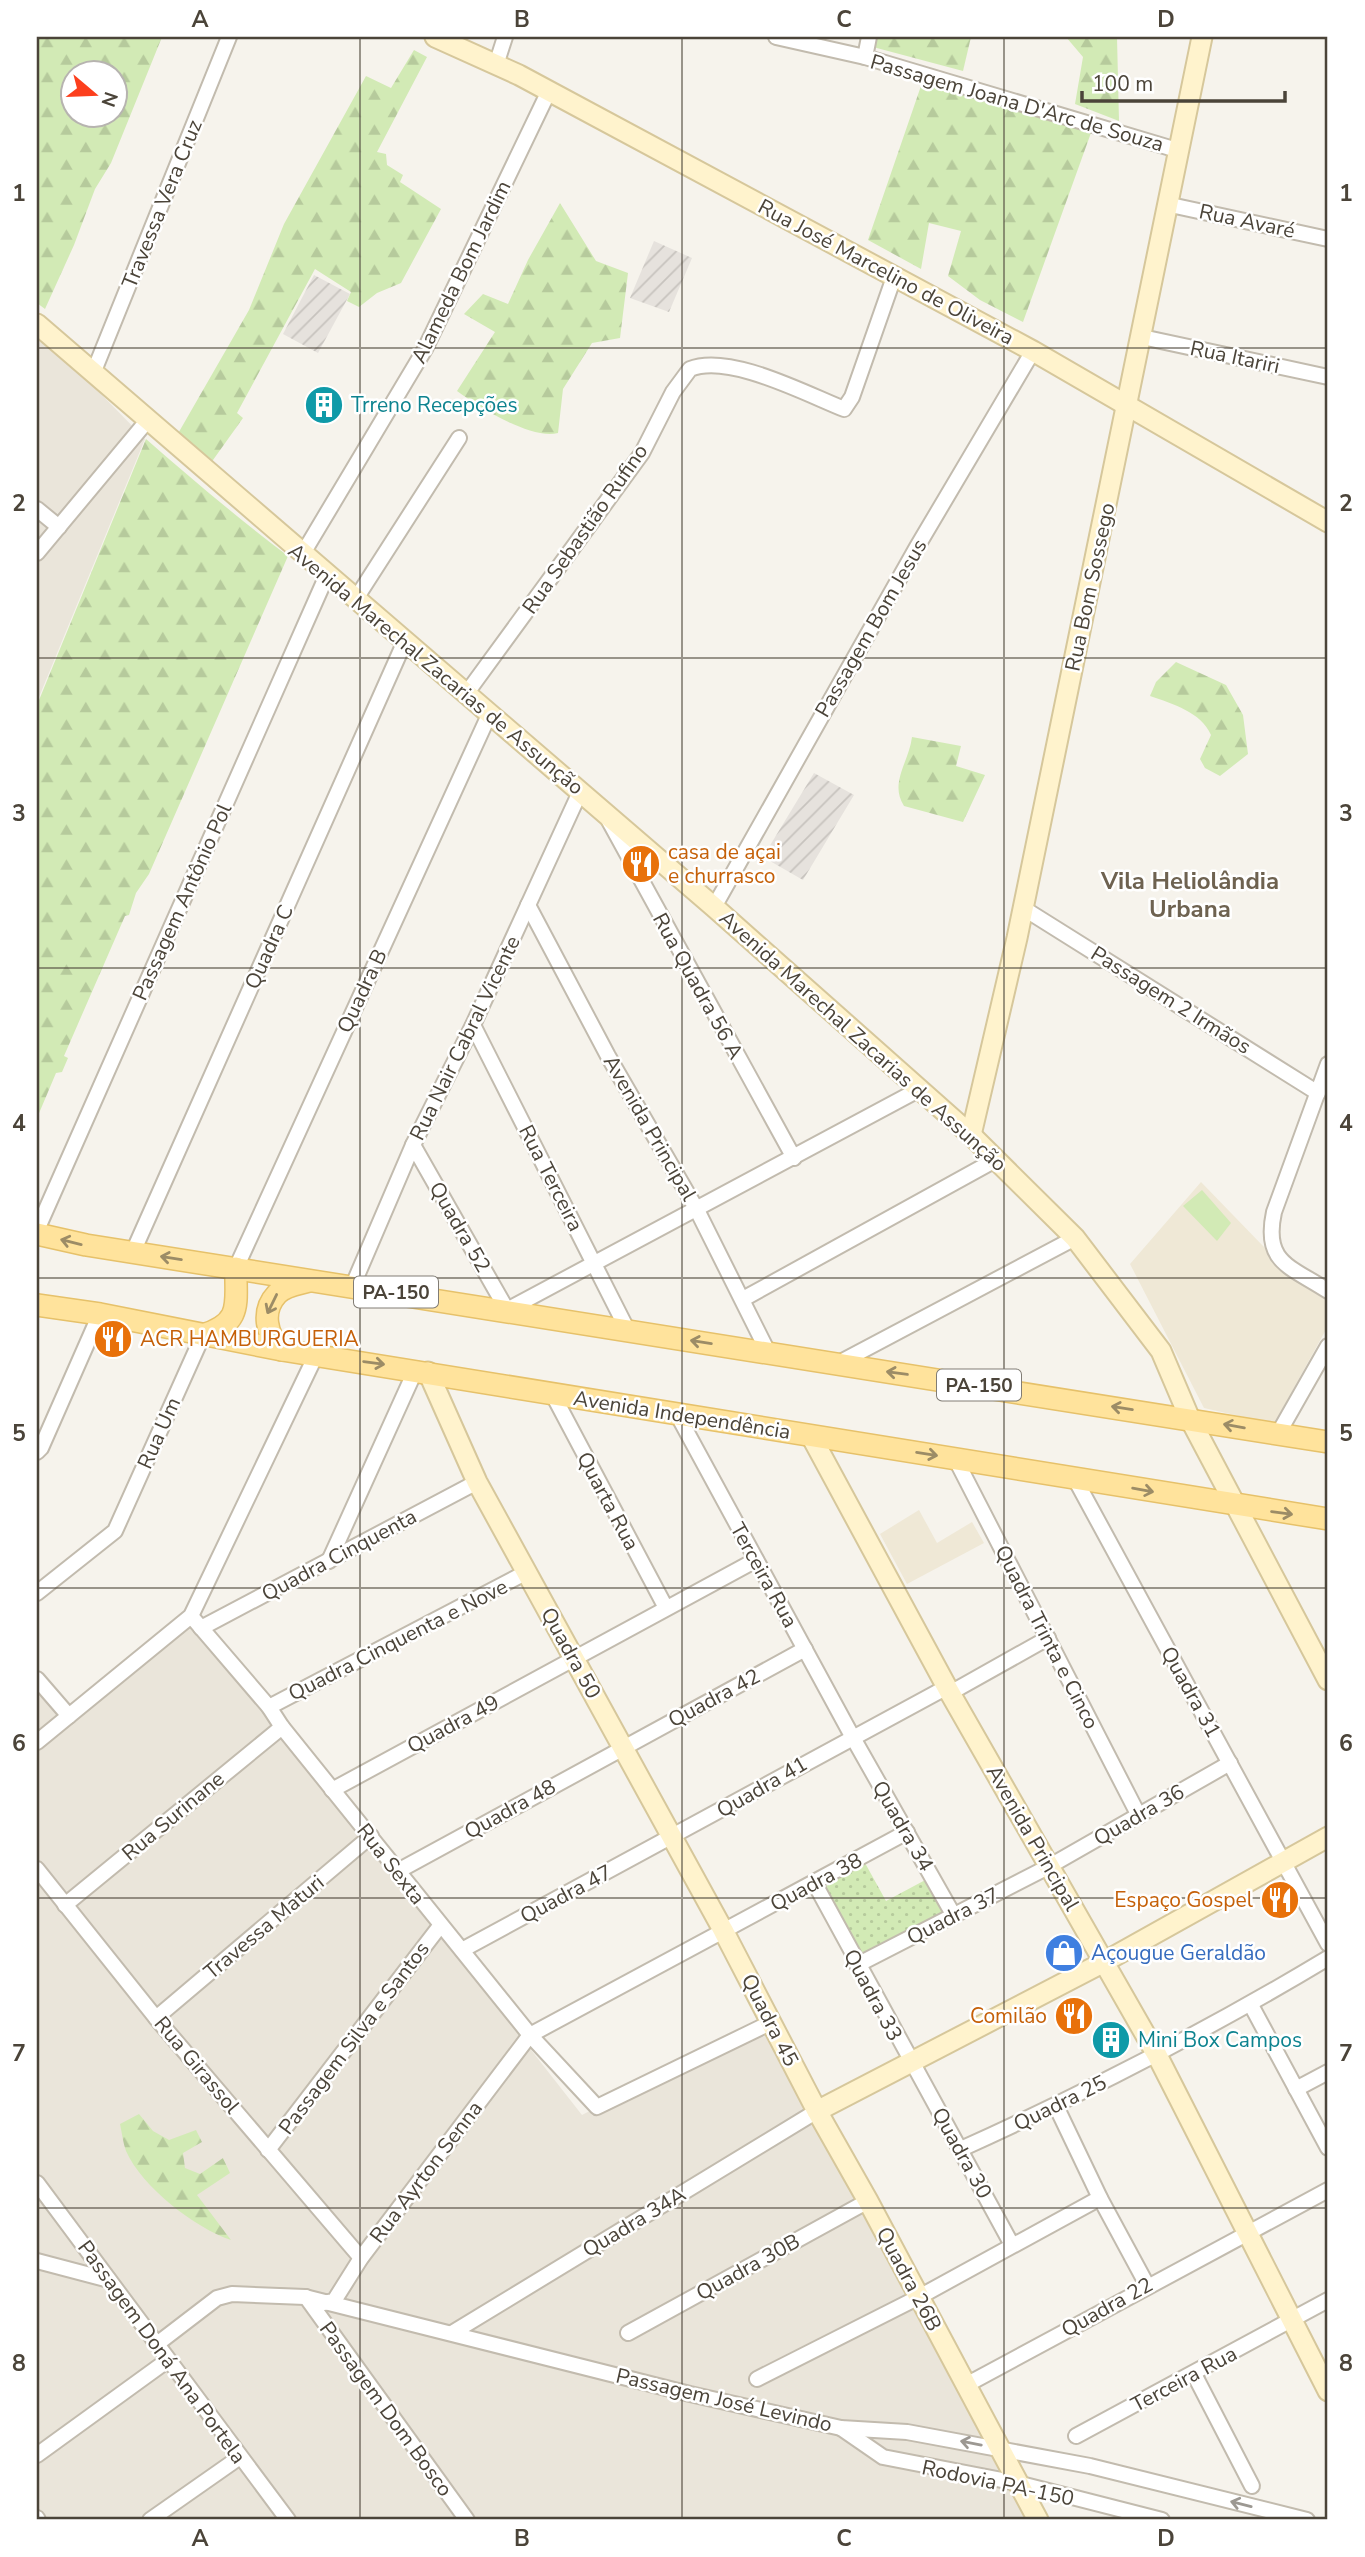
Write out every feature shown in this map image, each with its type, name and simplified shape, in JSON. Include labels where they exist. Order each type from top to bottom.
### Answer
[{"type":"main road","name":"PA-150","points":[[37,1232],[133,1252],[1328,1441]]},
{"type":"main road","points":[[203,1335],[223,1327],[235,1311],[236,1268]]},
{"type":"main road","points":[[282,1350],[273,1341],[268,1328],[267,1314],[271,1303],[286,1287],[314,1279]]},
{"type":"main road","name":"Avenida Independência","points":[[37,1305],[100,1314],[282,1350],[1328,1519]]},
{"type":"street","name":"Travessa Vera Cruz","points":[[94,371],[229,37]]},
{"type":"street","name":"Rua José Marcelino de Oliveira","points":[[435,37],[496,65],[1033,351],[1328,522]]},
{"type":"street","points":[[496,65],[505,37]]},
{"type":"street","name":"Passagem Joana D'Arc de Souza","points":[[776,37],[865,57],[1177,150]]},
{"type":"street","points":[[865,57],[869,37]]},
{"type":"street","name":"Rua Bom Sossego","points":[[971,1135],[1023,908],[1129,405],[1166,204],[1202,37]]},
{"type":"street","name":"Alameda Bom Jardim","points":[[302,555],[425,349],[548,93]]},
{"type":"street","name":"Rua Avaré","points":[[1166,204],[1328,239]]},
{"type":"street","name":"Rua Sebastião Rufino","points":[[466,694],[642,453],[673,392],[690,369],[702,364],[715,364],[765,378],[845,409],[852,397],[894,277]]},
{"type":"street","name":"Avenida Marechal Zacarias de Assunção","points":[[37,324],[302,555],[358,597],[489,715],[714,907],[971,1135],[1075,1238],[1161,1352],[1190,1419],[1328,1680]]},
{"type":"street","name":"Rua Itariri","points":[[1142,337],[1328,377]]},
{"type":"street","name":"Passagem Bom Jesus","points":[[714,907],[917,547],[1033,351]]},
{"type":"street","points":[[37,552],[147,421]]},
{"type":"street","points":[[358,597],[459,438]]},
{"type":"street","points":[[37,509],[59,527]]},
{"type":"street","name":"Passagem Antônio Pol","points":[[37,1232],[327,575]]},
{"type":"street","name":"Quadra C","points":[[133,1252],[405,641]]},
{"type":"street","name":"Quadra B","points":[[236,1268],[489,715]]},
{"type":"street","name":"Rua Nair Cabral Vicente","points":[[354,1285],[413,1144],[473,1025],[580,792]]},
{"type":"street","name":"Rua Quadra 56 A","points":[[605,813],[794,1158]]},
{"type":"street","name":"Avenida Principal","points":[[528,905],[608,1056],[697,1210],[768,1352]]},
{"type":"street","name":"Passagem 2 Irmãos","points":[[1023,908],[1318,1093]]},
{"type":"street","name":"Rua Terceira","points":[[473,1025],[628,1331]]},
{"type":"street","points":[[1328,1064],[1274,1212],[1270,1244],[1283,1262],[1328,1291]]},
{"type":"street","points":[[508,1310],[920,1089]]},
{"type":"street","name":"Quadra 52","points":[[413,1144],[508,1310]]},
{"type":"street","points":[[743,1299],[997,1159]]},
{"type":"street","points":[[836,1364],[1075,1238]]},
{"type":"street","points":[[37,1452],[100,1314]]},
{"type":"street","name":"Rua Um","points":[[37,1593],[114,1531],[203,1335]]},
{"type":"street","points":[[1278,1434],[1328,1346]]},
{"type":"street","points":[[37,1742],[191,1616],[317,1355]]},
{"type":"street","points":[[329,1561],[422,1371]]},
{"type":"street","name":"Quadra 50","points":[[422,1371],[477,1482],[723,1930]]},
{"type":"street","name":"Quarta Rua","points":[[552,1393],[666,1608]]},
{"type":"street","name":"Terceira Rua","points":[[677,1414],[852,1736]]},
{"type":"street","name":"Avenida Principal","points":[[811,1436],[949,1690],[1157,2055],[1251,2233],[1292,2322],[1328,2391]]},
{"type":"street","name":"Quadra Trinta e Cinco","points":[[955,1458],[1139,1816]]},
{"type":"street","name":"Quadra 31","points":[[1075,1479],[1286,1860],[1328,1944]]},
{"type":"street","name":"Quadra Cinquenta","points":[[201,1628],[477,1482]]},
{"type":"street","name":"Quadra 49","points":[[332,1790],[756,1560]]},
{"type":"street","name":"Quadra Cinquenta e Nove","points":[[269,1707],[527,1573]]},
{"type":"street","name":"Rua Sexta","points":[[191,1616],[269,1707],[439,1926],[530,2035],[597,2107],[772,2022]]},
{"type":"street","points":[[949,1690],[1048,1638]]},
{"type":"street","name":"Quadra 42","points":[[623,1748],[805,1649]]},
{"type":"street","points":[[37,1679],[68,1716]]},
{"type":"street","name":"Quadra 41","points":[[671,1839],[852,1736],[949,1690]]},
{"type":"street","name":"Rua Surinane","points":[[65,1905],[282,1727]]},
{"type":"street","name":"Quadra 34","points":[[852,1736],[954,1916]]},
{"type":"street","name":"Quadra 48","points":[[398,1871],[623,1748]]},
{"type":"street","name":"Quadra 36","points":[[1048,1867],[1230,1763]]},
{"type":"street","name":"Quadra 38","points":[[530,2035],[723,1930],[815,1884],[907,1832]]},
{"type":"street","name":"Travessa Maturi","points":[[156,2018],[371,1836]]},
{"type":"street","points":[[1286,1860],[1328,1837]]},
{"type":"street","name":"Quadra 47","points":[[462,1951],[671,1839]]},
{"type":"street","name":"Quadra 33","points":[[815,1884],[910,2062],[1104,1962],[1286,1860]]},
{"type":"street","name":"Quadra 37","points":[[857,1965],[1048,1867]]},
{"type":"street","name":"Rua Girassol","points":[[37,1869],[156,2018],[361,2258]]},
{"type":"street","name":"Passagem Silva e Santos","points":[[268,2150],[439,1926]]},
{"type":"street","name":"Quadra 45","points":[[723,1930],[817,2111]]},
{"type":"street","name":"Quadra 25","points":[[961,2148],[1056,2106],[1157,2055],[1251,2005],[1328,1958]]},
{"type":"street","points":[[1251,2005],[1328,2148]]},
{"type":"street","name":"Rua Ayrton Senna","points":[[322,2303],[334,2301],[361,2258],[530,2035]]},
{"type":"street","points":[[817,2111],[910,2062]]},
{"type":"street","name":"Quadra 30","points":[[910,2062],[961,2148],[1012,2245]]},
{"type":"street","points":[[1296,2089],[1328,2072]]},
{"type":"street","points":[[1056,2106],[1100,2198],[1147,2285]]},
{"type":"street","name":"Quadra 26B","points":[[817,2111],[1038,2520]]},
{"type":"street","name":"Quadra 34A","points":[[452,2333],[817,2111]]},
{"type":"street","name":"Passagem Doná Ana Portela","points":[[37,2183],[288,2520]]},
{"type":"street","name":"Quadra 22","points":[[966,2385],[1147,2285],[1251,2233],[1328,2190]]},
{"type":"street","points":[[757,2379],[919,2297],[1100,2198]]},
{"type":"street","name":"Quadra 30B","points":[[628,2333],[868,2201]]},
{"type":"street","points":[[37,2262],[109,2280]]},
{"type":"street","name":"Passagem José Levindo","points":[[157,2344],[217,2298],[232,2294],[305,2297],[690,2394],[841,2428],[881,2428],[1090,2466],[1307,2520]]},
{"type":"street","name":"Passagem Dom Bosco","points":[[305,2297],[467,2520]]},
{"type":"street","name":"Terceira Rua","points":[[1076,2436],[1292,2322],[1328,2300]]},
{"type":"street","points":[[37,2455],[168,2360]]},
{"type":"street","points":[[1194,2374],[1252,2486]]},
{"type":"street","name":"Rodovia PA-150","points":[[841,2428],[883,2457],[1017,2483],[1162,2520]]},
{"type":"street","points":[[150,2520],[240,2457]]},
{"type":"shaded area","points":[[654,241],[692,258],[669,312],[630,298]]},
{"type":"shaded area","points":[[314,275],[350,294],[318,353],[283,334]]},
{"type":"shaded area","points":[[37,336],[91,384],[145,439],[37,702]]},
{"type":"shaded area","points":[[814,773],[854,795],[803,880],[763,857]]},
{"type":"shaded area","points":[[1201,1182],[1294,1278],[1328,1299],[1328,1326],[1274,1424],[1204,1408],[1130,1264]]},
{"type":"shaded area","points":[[919,1510],[937,1543],[972,1522],[984,1543],[907,1584],[880,1534]]},
{"type":"shaded area","points":[[191,1616],[582,2115],[758,2023],[1047,2520],[37,2520],[37,1679],[68,1715]]},
{"type":"green space","points":[[37,37],[162,37],[130,116],[130,60],[60,60],[60,130],[124,130],[111,163],[95,189],[74,245],[45,309],[37,303]]},
{"type":"green space","points":[[875,37],[971,37],[963,71],[873,47]]},
{"type":"green space","points":[[1066,37],[1117,37],[1119,121],[1075,104],[1083,57]]},
{"type":"green space","points":[[414,50],[427,57],[377,152],[386,154],[387,165],[403,175],[400,182],[441,209],[401,283],[377,293],[359,307],[347,301],[351,292],[315,269],[237,413],[243,418],[208,467],[176,437],[249,310],[284,224],[366,76],[391,88]]},
{"type":"green space","points":[[922,83],[1092,130],[1023,322],[980,300],[948,276],[961,231],[929,223],[921,269],[868,240]]},
{"type":"green space","points":[[560,203],[596,261],[628,273],[620,338],[592,343],[563,389],[558,433],[547,434],[506,421],[457,391],[495,332],[464,314],[483,294],[508,304],[528,260]]},
{"type":"green space","points":[[146,439],[288,556],[149,874],[136,893],[129,915],[125,916],[64,1056],[68,1058],[62,1072],[56,1073],[37,1118],[37,705]]},
{"type":"green space","points":[[1176,662],[1226,685],[1243,715],[1248,754],[1220,776],[1205,768],[1200,759],[1211,735],[1200,720],[1185,710],[1150,696],[1156,682]]},
{"type":"green space","points":[[912,737],[961,746],[956,766],[985,775],[963,822],[904,806],[898,789]]},
{"type":"green space","points":[[1202,1190],[1231,1223],[1217,1241],[1183,1206]]},
{"type":"green space","points":[[865,1863],[886,1901],[929,1878],[948,1912],[862,1960],[825,1887]]},
{"type":"green space","points":[[139,2114],[153,2131],[169,2140],[196,2130],[202,2142],[183,2153],[185,2168],[200,2174],[223,2158],[230,2173],[197,2195],[231,2240],[186,2216],[157,2192],[134,2165],[125,2148],[120,2124]]},
{"type":"place","name":"Trreno Recepções","points":[[324,405]]},
{"type":"place","name":"casa de açai e churrasco","points":[[641,864]]},
{"type":"place","name":"ACR HAMBURGUERIA","points":[[113,1339]]},
{"type":"place","name":"Espaço Gospel","points":[[1280,1900]]},
{"type":"place","name":"Açougue Geraldão","points":[[1064,1953]]},
{"type":"place","name":"Comilão","points":[[1074,2016]]},
{"type":"place","name":"Mini Box Campos","points":[[1111,2040]]},
{"type":"district","name":"Vila Heliolândia Urbana","points":[[1190,895]]}]
